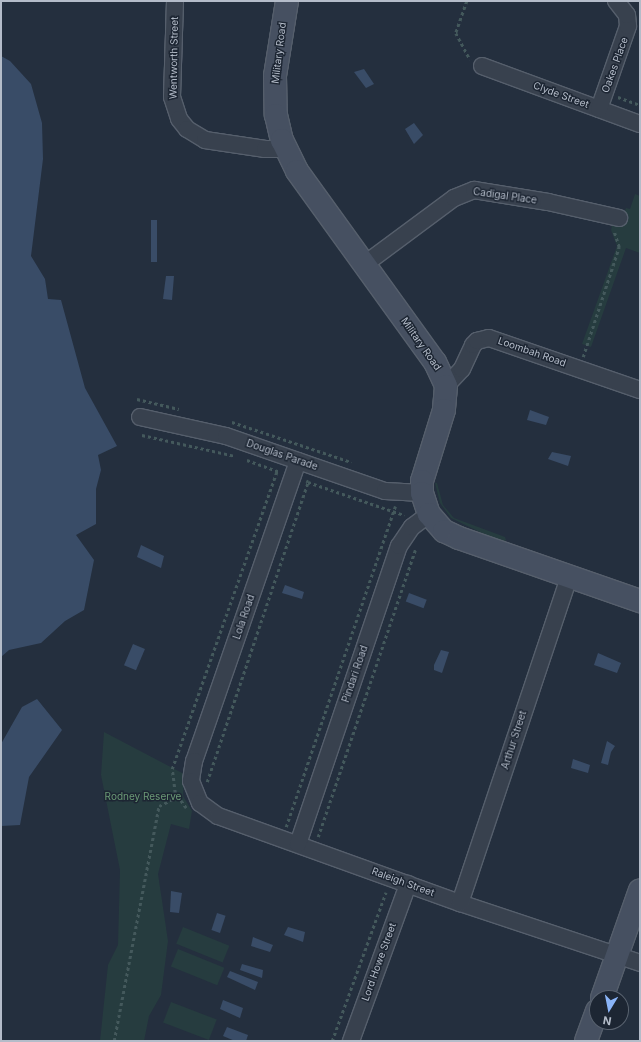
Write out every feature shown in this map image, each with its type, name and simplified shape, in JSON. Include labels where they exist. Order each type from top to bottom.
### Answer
[{"type":"street","name":"Wentworth Street","points":[[175,1],[172,97],[179,119],[187,129],[205,140],[265,149],[286,149]]},
{"type":"street","name":"Military Road","points":[[287,1],[275,76],[275,98],[278,126],[286,149],[297,171],[435,362],[446,386],[444,410],[424,471],[422,493],[429,514],[444,531],[459,538],[640,601]]},
{"type":"street","name":"Oakes Place","points":[[599,109],[628,26],[627,15],[616,1]]},
{"type":"street","name":"Clyde Street","points":[[482,66],[640,124]]},
{"type":"street","name":"Cadigal Place","points":[[365,264],[454,198],[474,190],[548,202],[619,218]]},
{"type":"street","name":"Loombah Road","points":[[446,386],[462,369],[473,345],[483,338],[495,339],[640,390]]},
{"type":"street","name":"Douglas Parade","points":[[140,418],[226,436],[385,491],[422,493]]},
{"type":"street","name":"Lola Road","points":[[191,773],[298,461]]},
{"type":"street","name":"Pindari Road","points":[[298,844],[399,546],[412,527],[429,514]]},
{"type":"street","name":"Arthur Street","points":[[460,903],[569,577]]},
{"type":"street","name":"Raleigh Street","points":[[191,773],[194,789],[200,803],[208,810],[282,839],[460,903],[640,963]]},
{"type":"street","name":"Lord Howe Street","points":[[351,1041],[408,884]]},
{"type":"street","points":[[605,990],[640,890]]},
{"type":"street","points":[[586,1041],[590,1030]]},
{"type":"path","points":[[467,1],[456,33],[469,58],[482,66]]},
{"type":"path","points":[[605,92],[640,104]]},
{"type":"path","points":[[579,368],[619,247],[615,234]]},
{"type":"path","points":[[308,482],[406,516]]},
{"type":"path","points":[[282,839],[397,502]]},
{"type":"path","points":[[314,850],[416,547]]},
{"type":"path","points":[[114,1041],[159,806],[194,789]]},
{"type":"path","points":[[332,1041],[386,892]]},
{"type":"green space","points":[[635,194],[640,196],[640,253],[626,248],[591,347],[582,344],[617,246],[611,230],[612,225],[619,226],[626,208],[630,209]]},
{"type":"green space","points":[[435,483],[437,483],[443,505],[454,518],[505,537],[506,540],[504,542],[490,537],[451,518],[440,503]]},
{"type":"green space","name":"Rodney Reserve","points":[[104,732],[184,774],[183,796],[192,811],[189,829],[171,824],[158,874],[168,941],[161,995],[149,1016],[144,1041],[100,1041],[108,965],[118,945],[120,870],[101,775]]},
{"type":"green space","points":[[183,927],[229,946],[223,962],[176,944]]},
{"type":"green space","points":[[178,949],[224,968],[217,985],[171,967]]},
{"type":"green space","points":[[171,1002],[217,1020],[209,1040],[163,1023]]},
{"type":"water","points":[[1,56],[10,61],[31,84],[42,123],[43,159],[31,256],[45,279],[48,299],[61,300],[85,388],[117,446],[98,455],[101,470],[96,489],[96,524],[76,535],[94,560],[84,610],[65,621],[41,643],[9,650],[1,657]]},
{"type":"water","points":[[364,69],[374,84],[366,88],[354,72]]},
{"type":"water","points":[[414,123],[423,135],[414,144],[405,129]]},
{"type":"water","points":[[151,220],[157,220],[157,262],[151,262]]},
{"type":"water","points":[[166,276],[174,276],[172,300],[163,299]]},
{"type":"water","points":[[530,410],[549,417],[546,425],[527,420]]},
{"type":"water","points":[[552,452],[571,456],[568,466],[548,459]]},
{"type":"water","points":[[141,545],[164,556],[161,568],[137,557]]},
{"type":"water","points":[[285,585],[304,592],[302,599],[282,593]]},
{"type":"water","points":[[409,593],[427,600],[424,608],[406,601]]},
{"type":"water","points":[[133,644],[145,649],[136,670],[124,665]]},
{"type":"water","points":[[441,650],[449,652],[442,673],[434,670],[434,665]]},
{"type":"water","points":[[598,653],[621,663],[617,673],[594,665]]},
{"type":"water","points":[[37,699],[62,730],[29,777],[20,825],[1,826],[1,744],[22,707]]},
{"type":"water","points":[[607,741],[615,746],[611,752],[608,765],[601,763]]},
{"type":"water","points":[[573,759],[590,765],[588,773],[571,768]]},
{"type":"water","points":[[171,891],[182,893],[179,913],[170,912]]},
{"type":"water","points":[[217,913],[226,916],[220,933],[211,930]]},
{"type":"water","points":[[288,927],[305,932],[303,942],[284,935]]},
{"type":"water","points":[[253,937],[273,945],[270,952],[251,946]]},
{"type":"water","points":[[242,964],[263,970],[262,978],[240,970]]},
{"type":"water","points":[[230,971],[258,982],[255,990],[227,977]]},
{"type":"water","points":[[223,1000],[243,1008],[240,1018],[220,1009]]},
{"type":"water","points":[[227,1027],[248,1035],[246,1041],[235,1041],[223,1036]]}]
